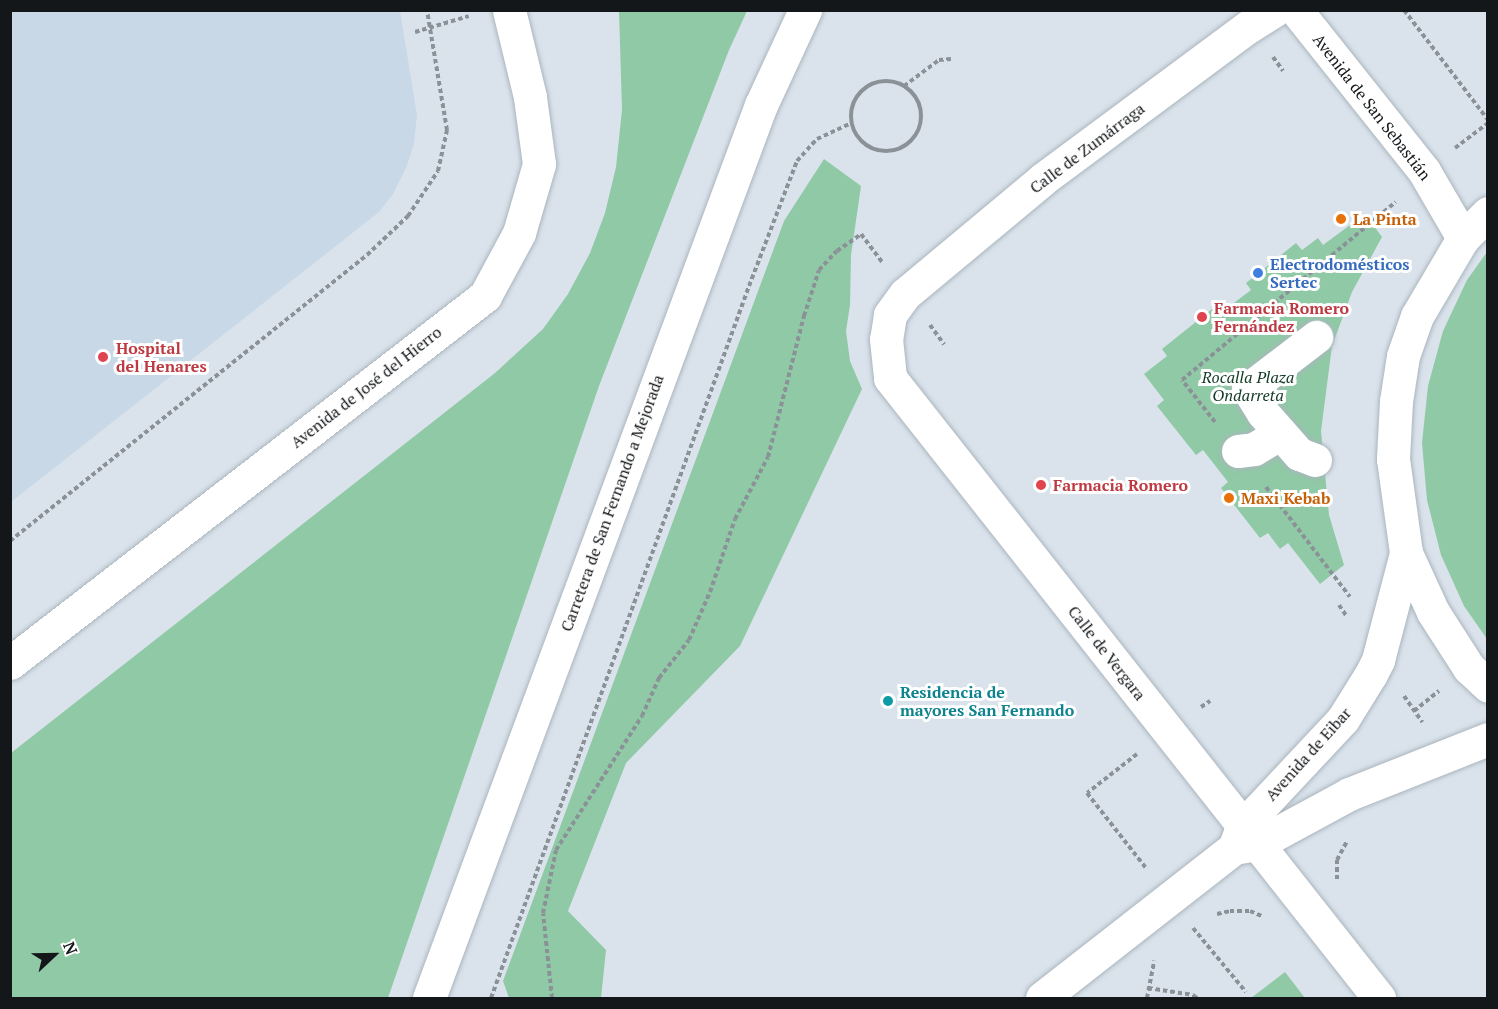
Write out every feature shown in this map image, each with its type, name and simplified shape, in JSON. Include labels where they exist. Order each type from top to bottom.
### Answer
[{"type":"street","name":"Avenida de José del Hierro","points":[[10,663],[485,296],[519,233],[539,164],[530,97],[509,10]]},
{"type":"street","name":"Carretera de San Fernando a Mejorada","points":[[429,999],[469,885],[761,105],[805,10]]},
{"type":"street","name":"Calle de Zumárraga","points":[[905,294],[1042,180],[1249,26],[1275,10]]},
{"type":"street","name":"Avenida de San Sebastián","points":[[1296,10],[1424,171],[1463,238]]},
{"type":"street","points":[[1488,213],[1463,238],[1417,316],[1403,356],[1396,401],[1393,459],[1406,553],[1433,612],[1469,668],[1488,686]]},
{"type":"street","name":"Calle de Vergara","points":[[905,294],[890,315],[886,339],[890,378],[1168,730],[1244,840],[1379,999]]},
{"type":"street","points":[[1315,460],[1299,454],[1263,413],[1248,389],[1316,337]]},
{"type":"street","points":[[1238,451],[1254,449],[1281,433]]},
{"type":"street","name":"Avenida de Eibar","points":[[1042,999],[1244,840],[1343,719],[1378,660],[1406,553]]},
{"type":"street","name":"Avenida de Eibar","points":[[1244,840],[1349,794],[1488,740]]},
{"type":"path","points":[[10,541],[367,255],[408,216],[438,171],[447,129],[429,28],[428,10]]},
{"type":"path","points":[[1404,10],[1488,120]]},
{"type":"path","points":[[416,32],[471,15]]},
{"type":"path","points":[[904,86],[939,60],[951,59]]},
{"type":"path","points":[[887,80],[904,86],[913,93],[922,112],[918,133],[911,142],[892,152],[871,148],[855,134],[852,123],[853,105],[862,90],[869,85],[887,80]]},
{"type":"path","points":[[491,999],[749,286],[797,161],[817,139],[852,123]]},
{"type":"path","points":[[1347,241],[1397,202]]},
{"type":"path","points":[[552,999],[543,913],[555,850],[642,716],[659,678],[689,640],[711,591],[735,519],[768,457],[804,316],[819,270],[837,251],[861,234]]},
{"type":"path","points":[[1308,541],[1350,597]]},
{"type":"path","points":[[1210,701],[1168,730],[1088,793],[1245,992]]},
{"type":"path","points":[[1341,889],[1336,880],[1337,860],[1347,840],[1355,832]]},
{"type":"path","points":[[1212,915],[1230,911],[1250,911],[1272,920]]},
{"type":"path","points":[[1184,935],[1203,922]]},
{"type":"path","points":[[1147,999],[1155,956]]},
{"type":"path","points":[[1148,988],[1192,995],[1197,999]]},
{"type":"shaded area","name":"Hospital del Henares","points":[[11,10],[400,11],[417,115],[414,144],[406,168],[393,194],[379,212],[11,502]]},
{"type":"green space","points":[[619,11],[747,11],[729,50],[599,386],[388,998],[11,998],[11,753],[495,373],[543,329],[568,294],[590,253],[605,213],[616,167],[622,110]]},
{"type":"green space","points":[[824,159],[861,186],[851,255],[850,305],[846,331],[850,361],[862,389],[740,646],[626,763],[568,911],[606,950],[601,998],[509,998],[503,981],[784,221]]},
{"type":"green space","name":"Rocalla Plaza Ondarreta","points":[[1365,214],[1382,237],[1352,292],[1332,346],[1321,431],[1329,515],[1344,565],[1320,584],[1288,543],[1280,549],[1268,533],[1260,538],[1221,488],[1228,482],[1203,450],[1196,455],[1157,406],[1164,400],[1144,374],[1167,356],[1162,349],[1212,309],[1218,315],[1251,290],[1246,283],[1296,243],[1302,250],[1318,238],[1323,245]]},
{"type":"green space","points":[[1487,252],[1487,639],[1464,606],[1441,555],[1427,500],[1422,443],[1428,386],[1443,331],[1467,280]]},
{"type":"green space","points":[[1285,972],[1305,998],[1251,998]]},
{"type":"place","name":"La Pinta","points":[[1341,219]]},
{"type":"place","name":"Electrodomésticos Sertec","points":[[1258,273]]},
{"type":"place","name":"Farmacia Romero Fernández","points":[[1202,317]]},
{"type":"place","name":"Hospital del Henares","points":[[103,357]]},
{"type":"place","name":"Farmacia Romero","points":[[1041,485]]},
{"type":"place","name":"Maxi Kebab","points":[[1229,498]]},
{"type":"place","name":"Residencia de mayores San Fernando","points":[[888,701]]}]
